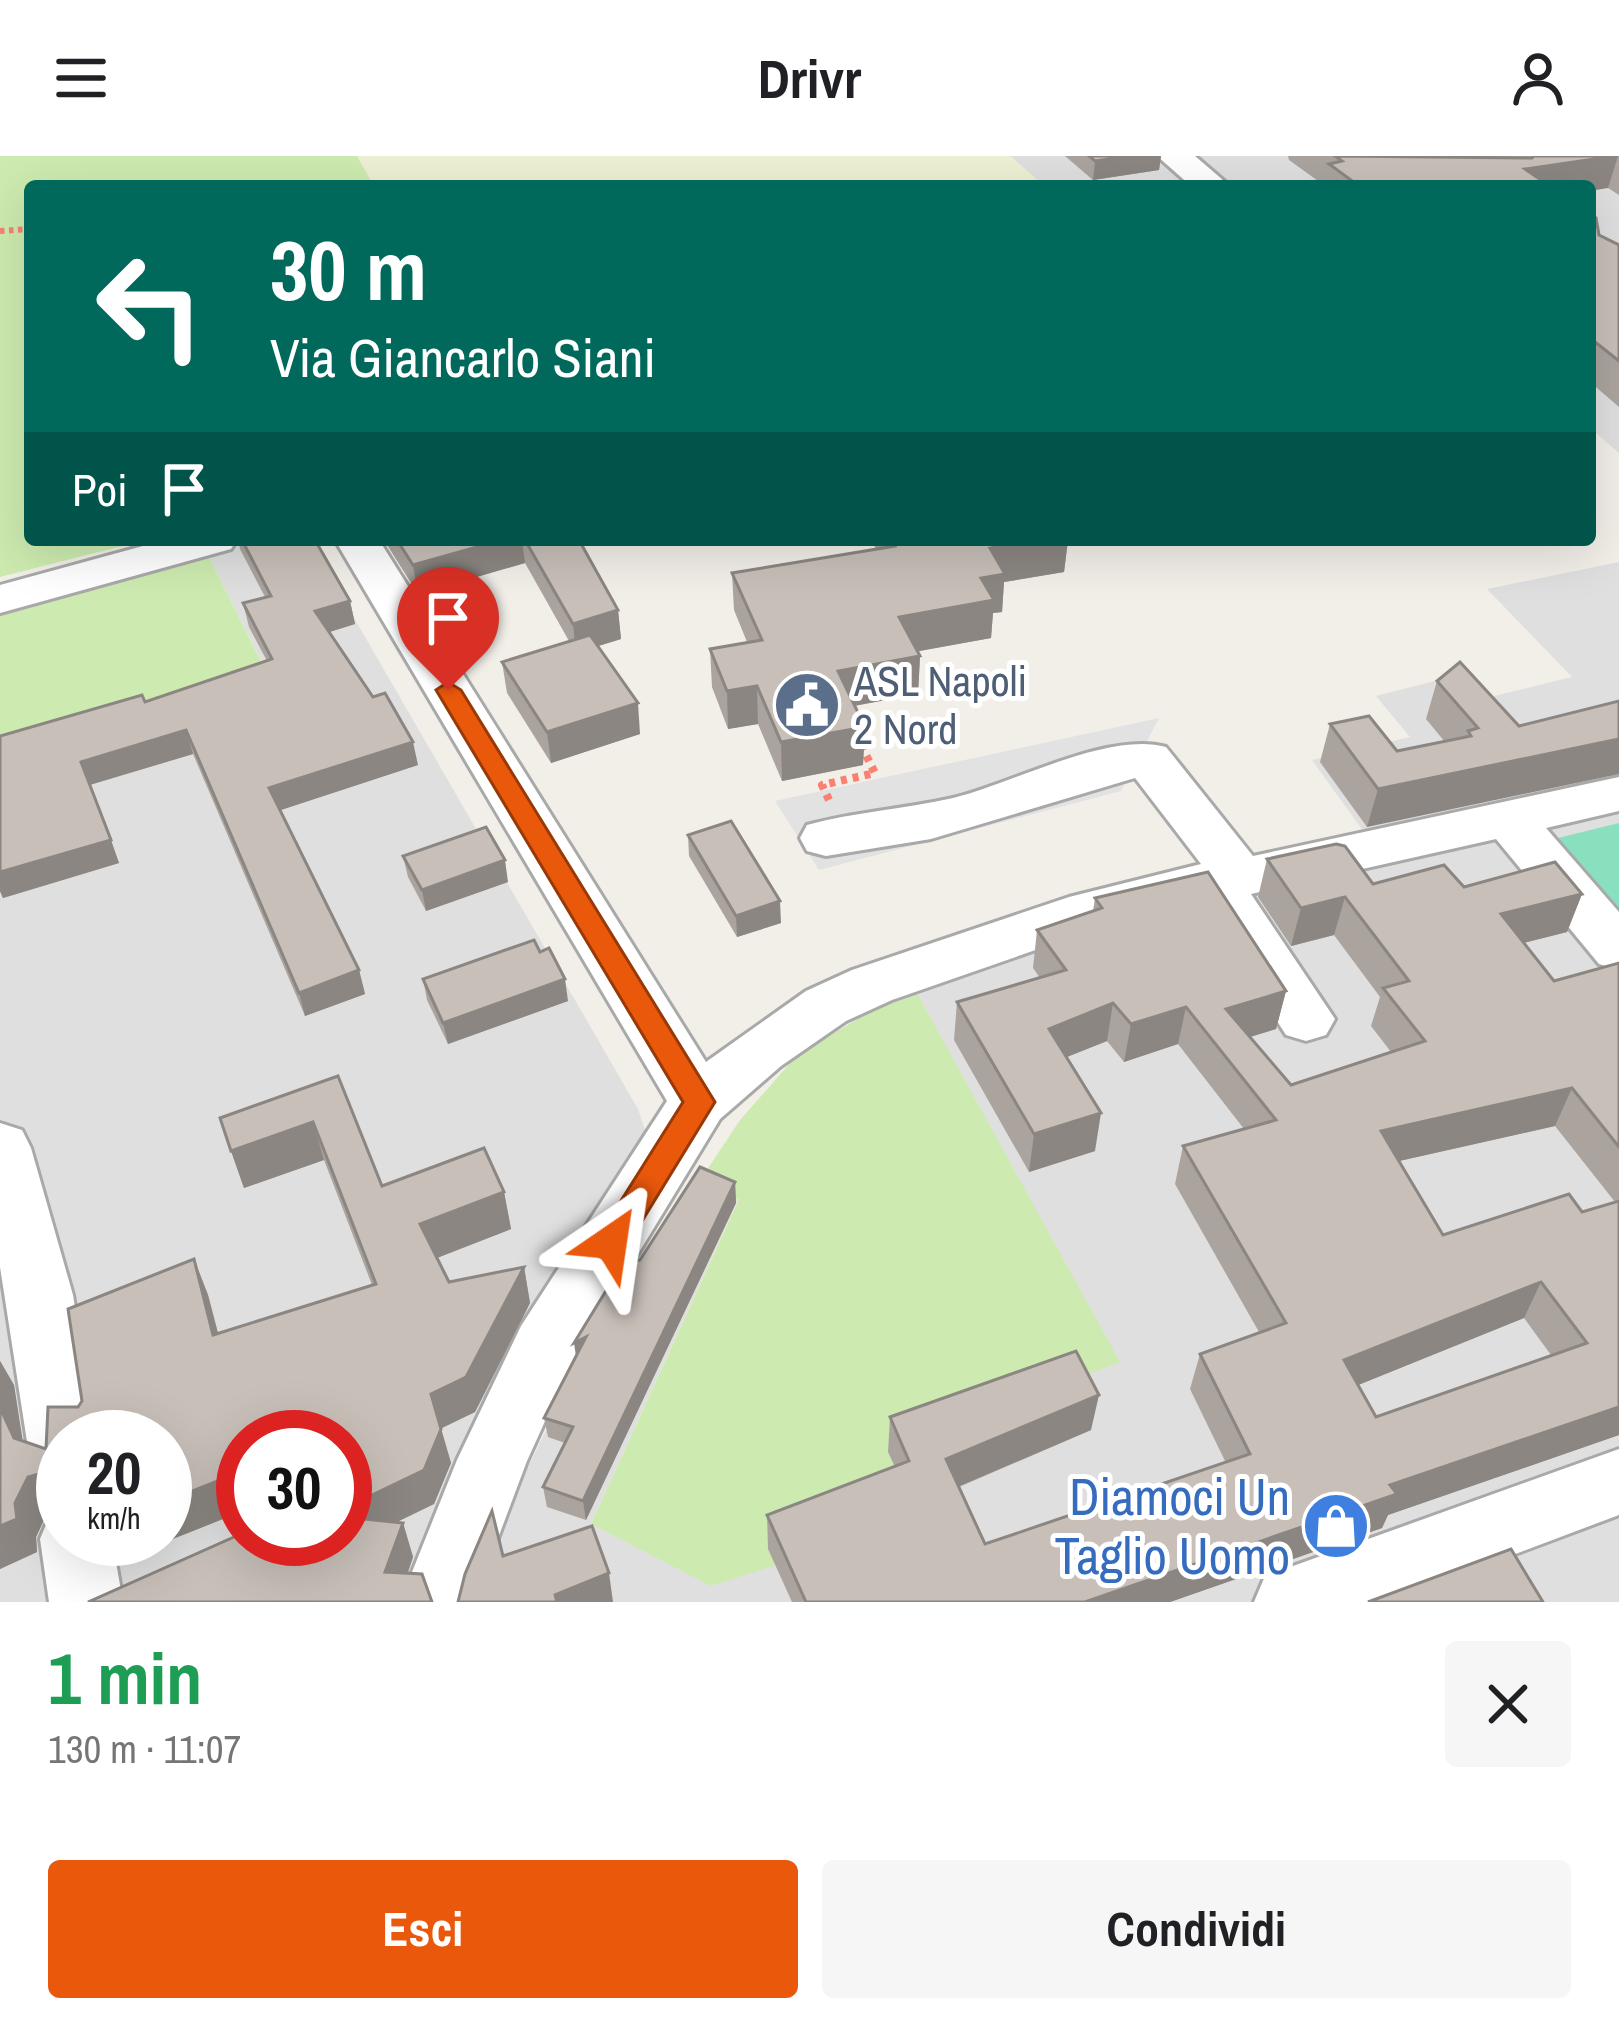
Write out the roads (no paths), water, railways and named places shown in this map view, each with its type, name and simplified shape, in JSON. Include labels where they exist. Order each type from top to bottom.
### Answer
[{"type":"street","points":[[1174,156],[1205,180]]},
{"type":"street","points":[[0,599],[193,546]]},
{"type":"street","points":[[361,546],[699,1102]]},
{"type":"street","points":[[821,819],[867,833],[1032,793],[1098,765],[1148,759],[1226,877],[1306,1019]]},
{"type":"street","points":[[436,1602],[492,1460],[545,1347],[699,1102],[760,1050],[826,1006],[872,985],[1088,910],[1619,794]]},
{"type":"street","points":[[1510,820],[1619,949]]},
{"type":"street","points":[[0,1148],[40,1295],[57,1410]]},
{"type":"street","points":[[1291,1602],[1619,1482]]},
{"type":"street","points":[[80,1566],[86,1602]]},
{"type":"place","name":"ASL Napoli 2 Nord","points":[[807,705]]},
{"type":"place","name":"Diamoci Un Taglio Uomo","points":[[1336,1526]]}]
